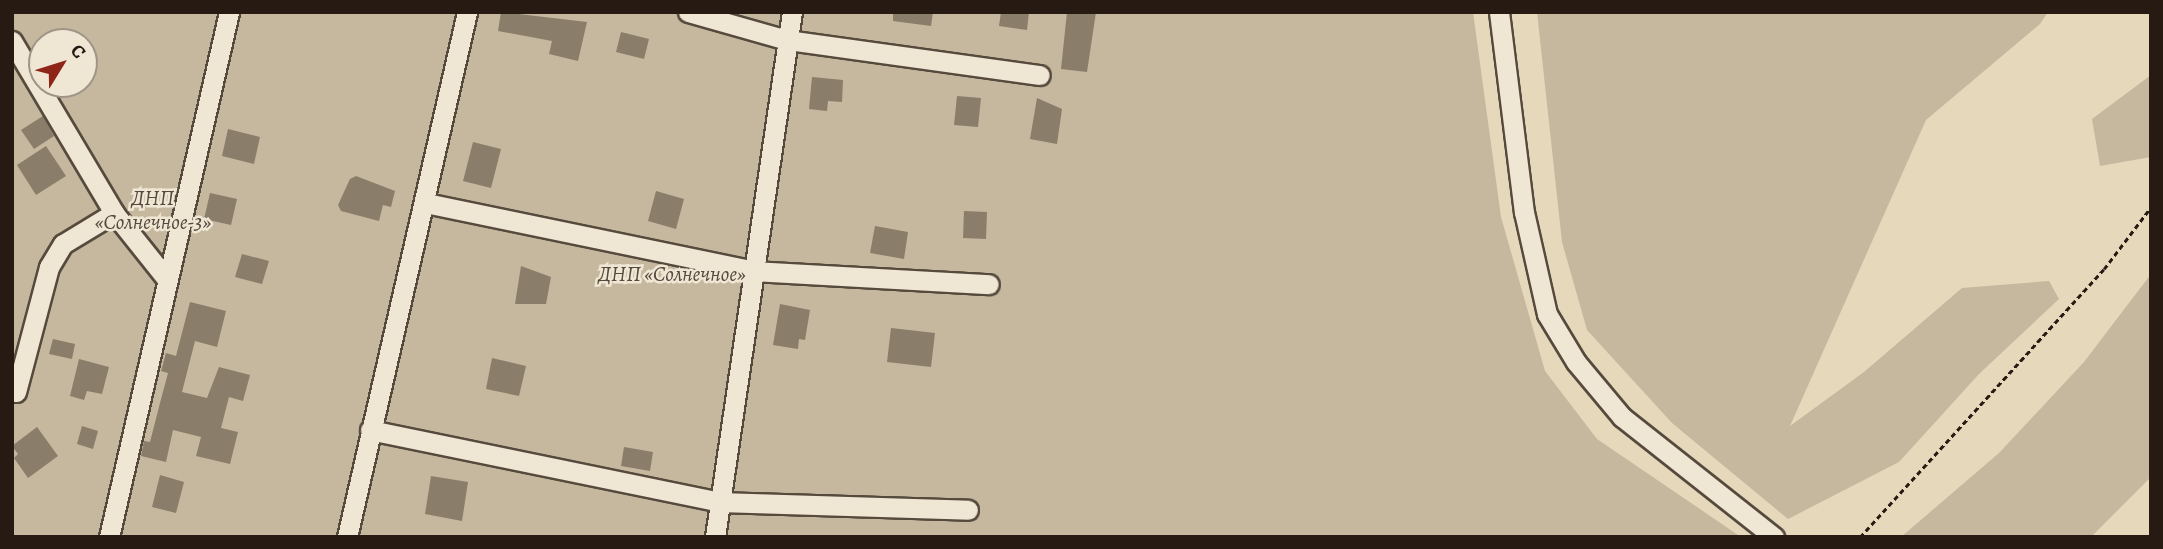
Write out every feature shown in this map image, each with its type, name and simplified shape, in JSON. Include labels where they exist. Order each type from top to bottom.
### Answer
[{"type":"street","points":[[108,537],[165,277],[229,12]]},
{"type":"street","points":[[347,537],[370,430],[426,203],[467,12]]},
{"type":"street","points":[[688,12],[787,40],[1040,75]]},
{"type":"street","points":[[715,537],[792,12]]},
{"type":"street","points":[[1499,12],[1524,212],[1547,314],[1576,362],[1622,417],[1774,537]]},
{"type":"street","points":[[12,41],[114,213],[165,277]]},
{"type":"street","points":[[426,203],[753,271],[989,284]]},
{"type":"street","points":[[16,392],[49,267],[63,244],[114,213]]},
{"type":"street","points":[[370,430],[720,502],[968,510]]},
{"type":"path","points":[[1860,537],[2105,269],[2151,207]]},
{"type":"green space","points":[[12,12],[1473,12],[1501,217],[1545,371],[1597,439],[1741,537],[12,537]]},
{"type":"green space","points":[[1537,12],[2048,12],[2040,24],[1926,120],[1790,426],[1864,372],[1962,288],[2049,281],[2059,299],[1979,374],[1899,462],[1788,519],[1672,423],[1587,330],[1562,242]]},
{"type":"green space","points":[[2151,75],[2151,157],[2100,166],[2092,119]]},
{"type":"green space","points":[[2151,274],[2151,477],[2091,537],[1901,537],[1999,453],[2084,362]]},
{"type":"building","points":[[501,12],[587,22],[578,61],[549,54],[552,41],[498,31]]},
{"type":"building","points":[[893,12],[933,12],[931,26],[893,21]]},
{"type":"building","points":[[1001,12],[1029,12],[1027,30],[999,26]]},
{"type":"building","points":[[1067,12],[1096,12],[1087,72],[1061,69]]},
{"type":"building","points":[[621,32],[649,39],[644,59],[616,52]]},
{"type":"building","points":[[812,77],[843,80],[842,102],[828,101],[827,111],[809,109]]},
{"type":"building","points":[[957,96],[981,98],[978,127],[954,125]]},
{"type":"building","points":[[1037,98],[1062,109],[1057,144],[1030,139]]},
{"type":"building","points":[[43,116],[54,136],[34,149],[21,130]]},
{"type":"building","points":[[228,129],[260,137],[254,164],[222,156]]},
{"type":"building","points":[[473,142],[501,149],[491,188],[463,181]]},
{"type":"building","points":[[46,146],[66,176],[36,195],[17,165]]},
{"type":"building","points":[[356,176],[395,191],[391,207],[383,205],[379,221],[341,211],[338,205],[350,179]]},
{"type":"building","points":[[656,191],[684,199],[676,229],[648,221]]},
{"type":"building","points":[[210,193],[237,199],[231,225],[204,219]]},
{"type":"building","points":[[964,211],[987,212],[986,239],[963,238]]},
{"type":"building","points":[[875,226],[908,232],[904,259],[870,253]]},
{"type":"building","points":[[242,254],[269,261],[262,284],[235,277]]},
{"type":"building","points":[[521,266],[551,277],[546,304],[515,304]]},
{"type":"building","points":[[190,302],[226,311],[217,347],[195,341],[182,392],[207,398],[219,367],[250,375],[243,401],[229,397],[221,428],[238,432],[230,464],[196,456],[201,437],[173,430],[166,462],[141,456],[144,441],[150,442],[168,373],[161,371],[166,353],[176,356]]},
{"type":"building","points":[[780,304],[810,310],[805,340],[799,339],[798,349],[773,345]]},
{"type":"building","points":[[891,328],[935,333],[931,367],[887,362]]},
{"type":"building","points":[[53,339],[75,344],[72,359],[49,354]]},
{"type":"building","points":[[492,358],[526,366],[519,396],[486,389]]},
{"type":"building","points":[[79,359],[109,367],[102,394],[87,391],[84,400],[70,396]]},
{"type":"building","points":[[82,426],[98,431],[93,449],[77,444]]},
{"type":"building","points":[[37,427],[58,456],[28,478],[14,458],[18,454],[12,446]]},
{"type":"building","points":[[624,447],[653,452],[650,471],[621,466]]},
{"type":"building","points":[[160,475],[184,482],[176,513],[152,507]]},
{"type":"building","points":[[431,476],[468,482],[462,521],[425,514]]},
{"type":"park label","name":"ДНП «Солнечное-3»","points":[[153,210]]},
{"type":"park label","name":"ДНП «Солнечное»","points":[[672,274]]}]
